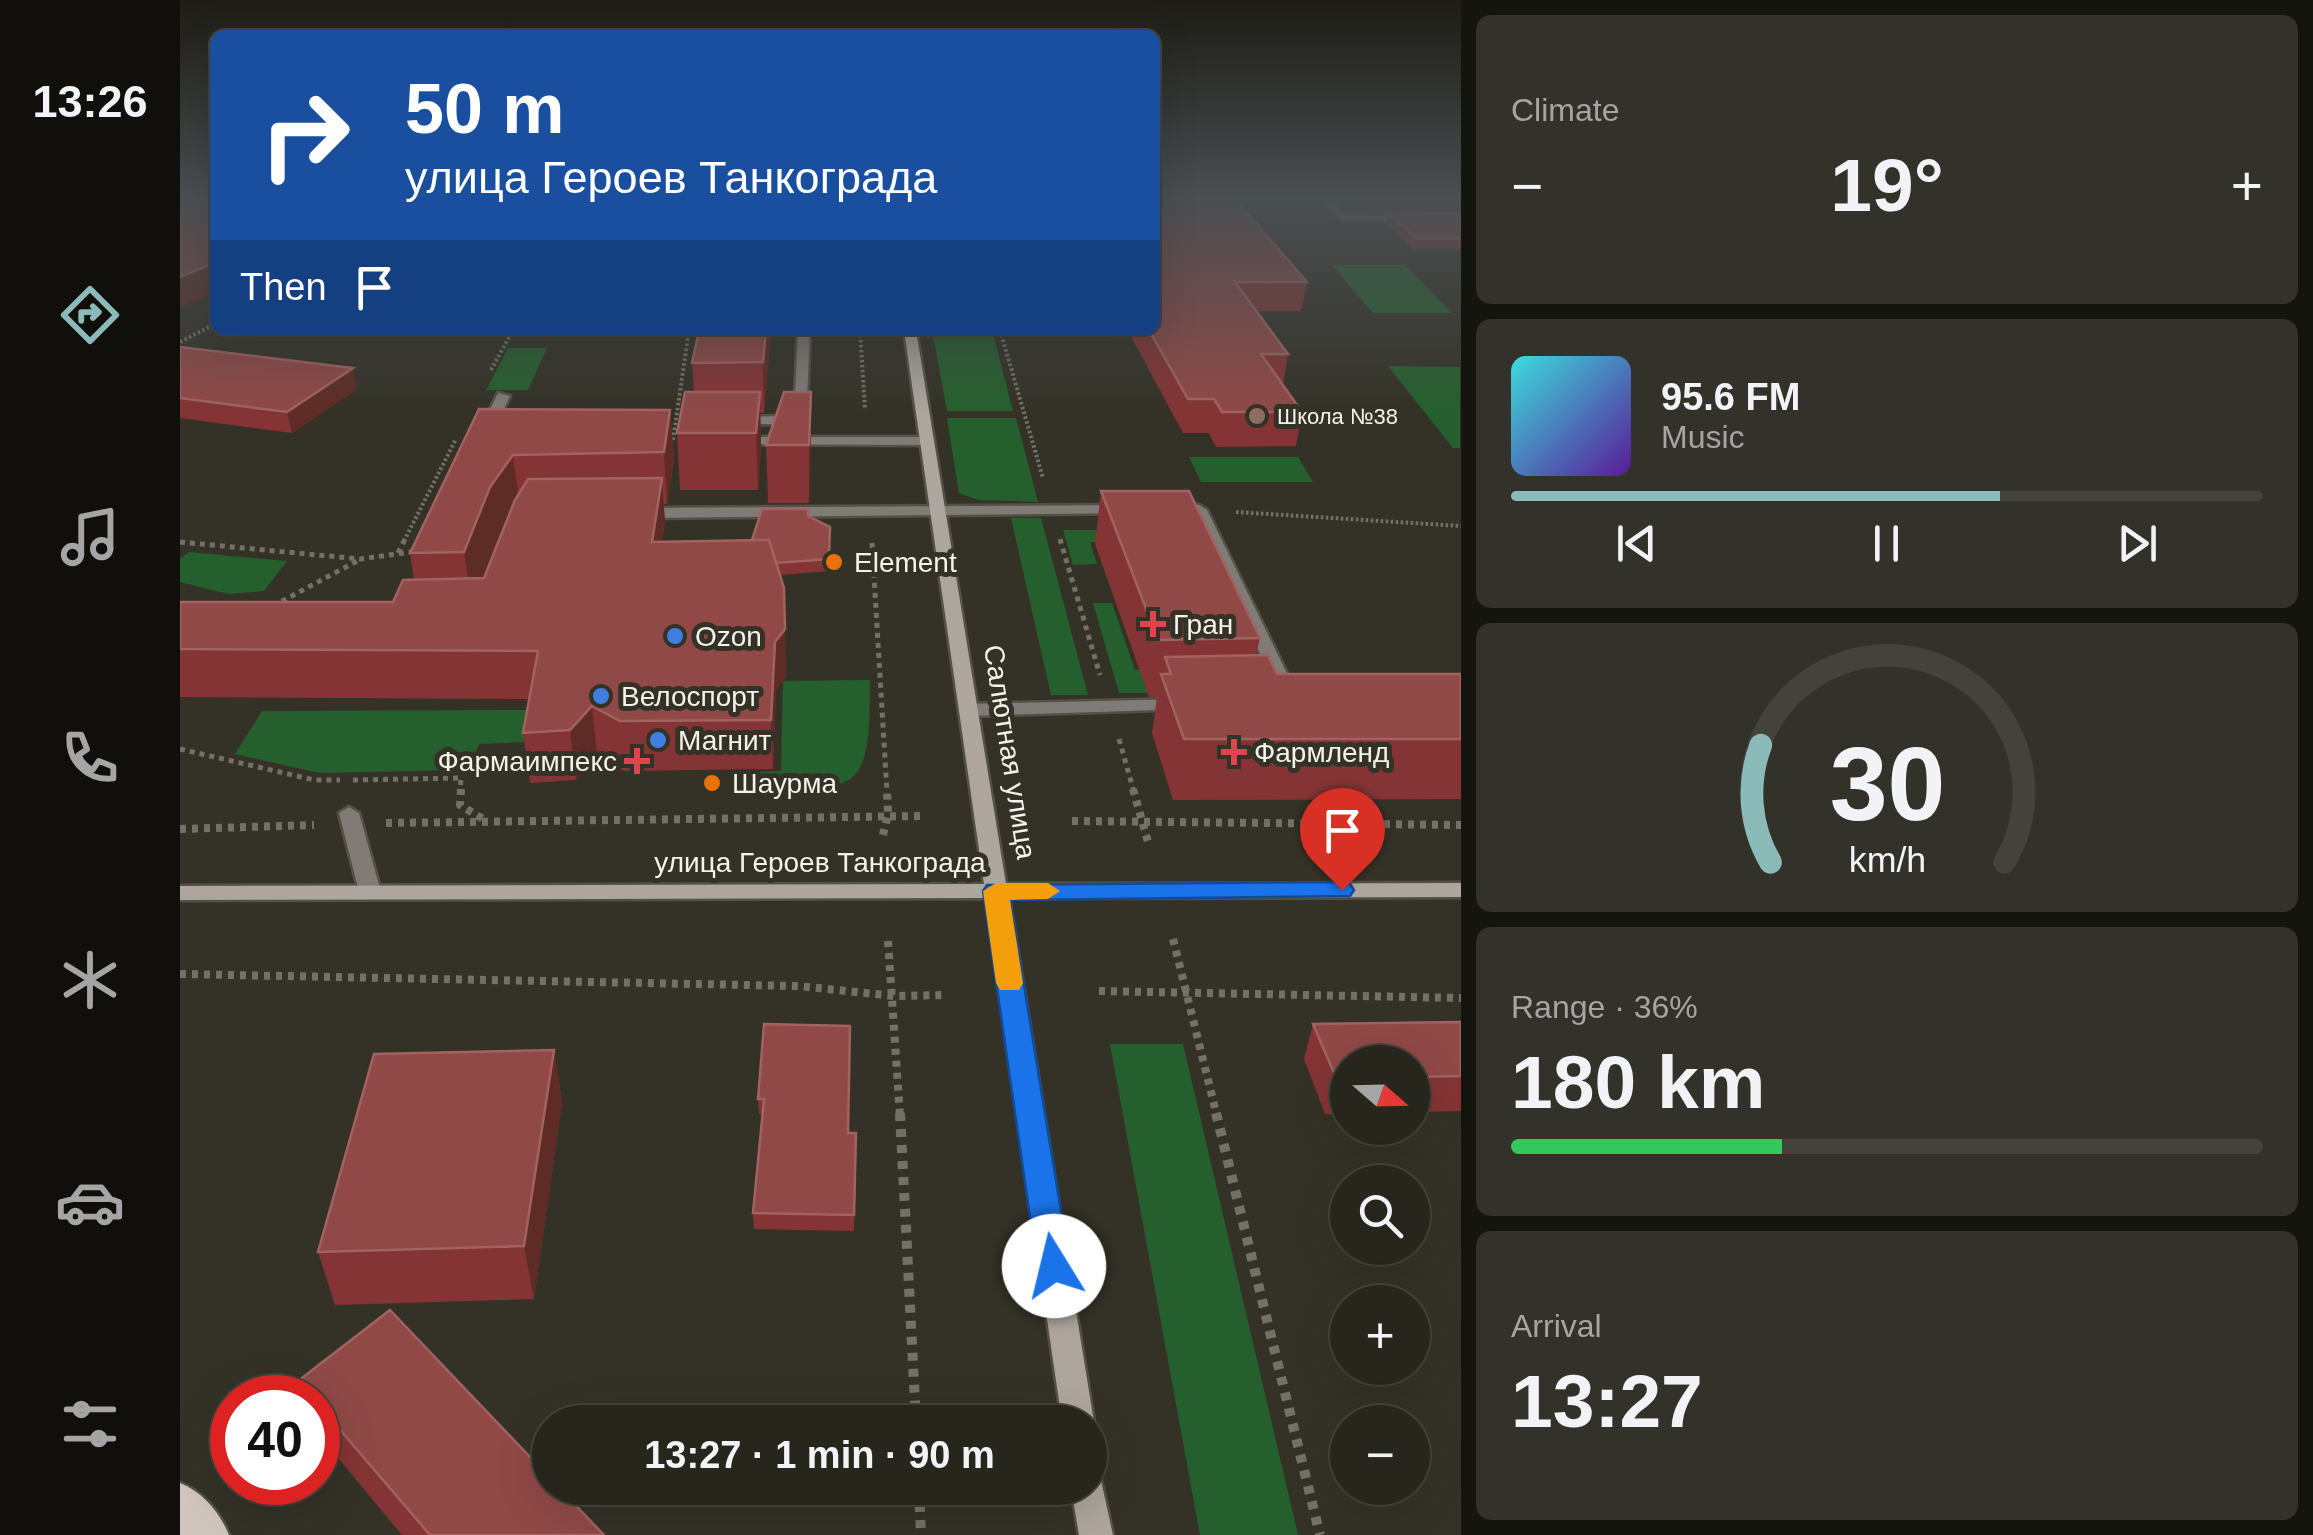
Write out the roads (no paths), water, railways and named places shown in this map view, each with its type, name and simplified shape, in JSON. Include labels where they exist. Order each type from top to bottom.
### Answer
[{"type":"main road","points":[[180,1504],[208,1535]]},
{"type":"street","name":"Салютная улица","points":[[911,335],[1075,1405]]},
{"type":"street","name":"улица Героев Танкограда","points":[[180,893],[1460,890]]},
{"type":"street","points":[[1091,1505],[1096,1535]]},
{"type":"lane","points":[[800,440],[804,335]]},
{"type":"lane","points":[[502,439],[483,439],[503,396]]},
{"type":"lane","points":[[492,420],[511,420]]},
{"type":"lane","points":[[721,421],[801,420]]},
{"type":"lane","points":[[672,440],[927,440]]},
{"type":"lane","points":[[622,513],[1200,510],[1292,703]]},
{"type":"lane","points":[[968,710],[1201,705]]},
{"type":"lane","points":[[350,819],[370,892]]},
{"type":"place","name":"Школа №38","points":[[1257,416]]},
{"type":"place","name":"Element","points":[[834,562]]},
{"type":"place","name":"Гран","points":[[1153,624]]},
{"type":"place","name":"Ozon","points":[[675,636]]},
{"type":"place","name":"Велоспорт","points":[[601,696]]},
{"type":"place","name":"Магнит","points":[[658,740]]},
{"type":"place","name":"Фармленд","points":[[1234,752]]},
{"type":"place","name":"Фармаимпекс","points":[[637,761]]},
{"type":"place","name":"Шаурма","points":[[712,783]]}]
